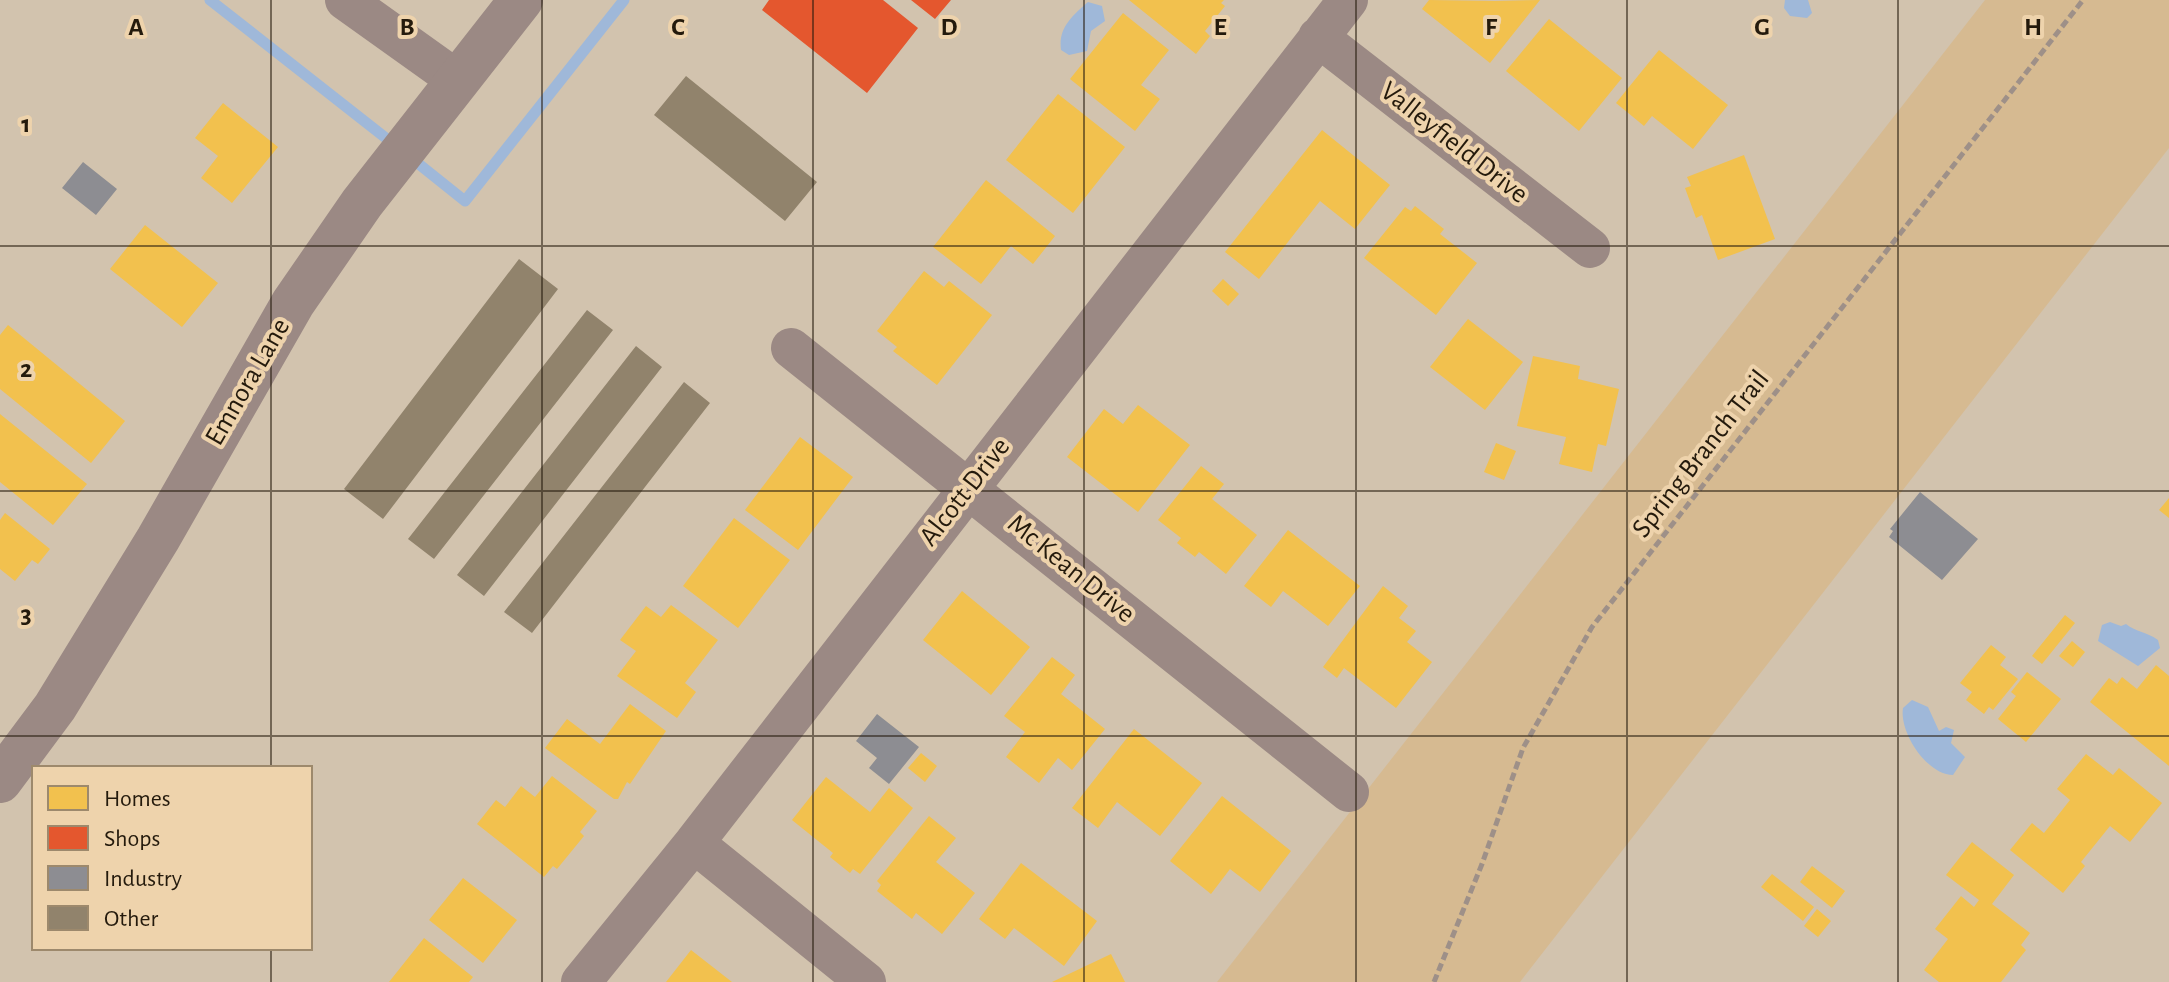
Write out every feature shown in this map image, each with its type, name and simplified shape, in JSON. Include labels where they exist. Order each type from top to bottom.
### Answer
[{"type":"street","points":[[345,0],[457,80]]},
{"type":"street","name":"Emnora Lane","points":[[0,781],[55,707],[158,539],[293,303],[362,203],[521,0]]},
{"type":"street","name":"Alcott Drive","points":[[581,982],[694,843],[1348,0]]},
{"type":"street","name":"Valleyfield Drive","points":[[1318,37],[1590,248]]},
{"type":"street","name":"Mc Kean Drive","points":[[791,348],[1349,792]]},
{"type":"street","points":[[694,843],[866,982]]},
{"type":"path","name":"Spring Branch Trail","points":[[1434,982],[1482,864],[1523,748],[1592,627],[2083,0]]},
{"type":"shaded area","points":[[1985,0],[2169,0],[2169,148],[1520,982],[1217,982]]},
{"type":"water","points":[[1785,0],[1808,0],[1812,13],[1807,18],[1790,16],[1784,8]]},
{"type":"water","points":[[1088,2],[1102,6],[1105,21],[1091,31],[1087,51],[1069,55],[1061,50],[1064,29]]},
{"type":"water","points":[[2110,622],[2121,626],[2126,624],[2154,637],[2160,648],[2138,666],[2098,641],[2102,625]]},
{"type":"water","points":[[1912,700],[1928,707],[1939,731],[1946,727],[1954,730],[1951,743],[1965,757],[1953,775],[1934,768],[1910,740],[1905,729],[1903,708]]},
{"type":"building: Homes","points":[[1129,0],[1224,0],[1221,3],[1225,6],[1205,31],[1210,36],[1196,54]]},
{"type":"building: Homes","points":[[1429,0],[1540,0],[1490,63],[1422,9]]},
{"type":"building: Homes","points":[[1123,13],[1169,50],[1141,85],[1160,99],[1135,131],[1070,79]]},
{"type":"building: Homes","points":[[1549,19],[1622,78],[1579,131],[1506,71]]},
{"type":"building: Homes","points":[[1659,50],[1728,105],[1693,149],[1652,116],[1644,126],[1616,103]]},
{"type":"building: Homes","points":[[1058,94],[1125,147],[1073,213],[1006,160]]},
{"type":"building: Homes","points":[[223,103],[278,147],[232,203],[201,178],[218,156],[195,138]]},
{"type":"building: Homes","points":[[1322,130],[1390,185],[1355,229],[1320,201],[1259,279],[1225,252]]},
{"type":"building: Homes","points":[[1744,155],[1775,239],[1718,260],[1702,215],[1696,218],[1685,188],[1691,186],[1687,177]]},
{"type":"building: Homes","points":[[986,180],[1055,236],[1033,264],[1011,246],[981,284],[933,247]]},
{"type":"building: Homes","points":[[1415,206],[1444,229],[1440,234],[1477,263],[1436,315],[1364,258],[1405,207],[1411,211]]},
{"type":"building: Homes","points":[[145,225],[218,283],[182,327],[110,269]]},
{"type":"building: Homes","points":[[924,271],[944,287],[949,281],[992,315],[937,385],[893,351],[897,347],[877,331]]},
{"type":"building: Homes","points":[[1223,279],[1239,294],[1228,306],[1212,291]]},
{"type":"building: Homes","points":[[1468,319],[1523,362],[1485,410],[1430,367]]},
{"type":"building: Homes","points":[[8,325],[125,421],[91,463],[0,389],[0,335]]},
{"type":"building: Homes","points":[[1533,356],[1580,366],[1578,379],[1619,389],[1606,446],[1598,444],[1592,472],[1559,464],[1566,437],[1517,426]]},
{"type":"building: Homes","points":[[1138,405],[1190,445],[1138,512],[1067,457],[1104,409],[1123,424]]},
{"type":"building: Homes","points":[[0,414],[87,484],[53,525],[0,482]]},
{"type":"building: Homes","points":[[800,437],[853,477],[798,550],[745,510]]},
{"type":"building: Homes","points":[[1496,443],[1516,451],[1504,480],[1484,472]]},
{"type":"building: Homes","points":[[1201,466],[1224,484],[1212,499],[1257,535],[1226,574],[1199,552],[1195,557],[1177,543],[1181,538],[1158,520]]},
{"type":"building: Homes","points":[[2169,498],[2169,518],[2159,510]]},
{"type":"building: Homes","points":[[5,513],[50,549],[38,564],[32,560],[15,581],[0,569],[0,520]]},
{"type":"building: Homes","points":[[734,518],[790,560],[738,628],[683,586]]},
{"type":"building: Homes","points":[[1288,530],[1360,586],[1328,626],[1283,591],[1271,607],[1244,586]]},
{"type":"building: Homes","points":[[1383,586],[1408,606],[1399,618],[1416,631],[1407,642],[1432,662],[1396,708],[1344,668],[1337,678],[1323,667]]},
{"type":"building: Homes","points":[[962,591],[1030,647],[991,695],[923,640]]},
{"type":"building: Homes","points":[[671,605],[718,640],[685,683],[696,692],[677,718],[617,676],[636,651],[620,640],[646,606],[661,617]]},
{"type":"building: Homes","points":[[2065,615],[2075,623],[2042,664],[2032,656]]},
{"type":"building: Homes","points":[[2072,641],[2085,652],[2073,667],[2059,656]]},
{"type":"building: Homes","points":[[1991,645],[2006,657],[2000,665],[2018,679],[1993,710],[1989,707],[1984,714],[1966,700],[1972,692],[1960,683]]},
{"type":"building: Homes","points":[[1052,657],[1075,675],[1061,694],[1105,729],[1072,770],[1058,758],[1039,783],[1006,757],[1025,732],[1004,716]]},
{"type":"building: Homes","points":[[2156,665],[2169,676],[2169,766],[2090,702],[2109,678],[2117,684],[2122,677],[2137,689]]},
{"type":"building: Homes","points":[[2027,672],[2061,699],[2026,742],[1998,719],[2016,696],[2011,692]]},
{"type":"building: Homes","points":[[630,704],[666,731],[630,784],[627,782],[618,799],[614,799],[545,748],[567,719],[600,744]]},
{"type":"building: Homes","points":[[1134,729],[1202,783],[1160,836],[1117,802],[1098,828],[1072,808]]},
{"type":"building: Homes","points":[[921,753],[937,766],[925,782],[908,768]]},
{"type":"building: Homes","points":[[2086,754],[2113,775],[2119,768],[2162,803],[2130,842],[2110,826],[2081,862],[2085,866],[2063,893],[2010,850],[2032,823],[2044,833],[2070,800],[2057,789]]},
{"type":"building: Homes","points":[[552,776],[597,811],[580,832],[584,836],[557,869],[553,866],[544,877],[477,824],[496,800],[505,807],[521,786],[535,797]]},
{"type":"building: Homes","points":[[826,777],[870,812],[889,788],[913,808],[860,874],[853,869],[850,873],[830,857],[833,853],[792,820]]},
{"type":"building: Homes","points":[[1222,796],[1291,851],[1260,892],[1230,869],[1211,894],[1170,861]]},
{"type":"building: Homes","points":[[929,816],[956,838],[936,862],[975,893],[942,934],[916,913],[912,919],[877,891],[881,885],[877,881]]},
{"type":"building: Homes","points":[[1972,842],[2014,875],[1992,904],[2030,933],[2021,945],[2026,950],[2001,982],[1939,982],[1924,970],[1948,939],[1935,929],[1961,896],[1974,907],[1979,900],[1946,875]]},
{"type":"building: Homes","points":[[1021,863],[1097,921],[1064,966],[1014,928],[1005,939],[979,919]]},
{"type":"building: Homes","points":[[1812,866],[1845,891],[1832,908],[1800,882]]},
{"type":"building: Homes","points":[[1772,874],[1814,907],[1803,921],[1761,887]]},
{"type":"building: Homes","points":[[463,878],[517,920],[483,963],[429,920]]},
{"type":"building: Homes","points":[[1817,909],[1831,921],[1818,937],[1804,926]]},
{"type":"building: Homes","points":[[424,938],[473,977],[469,982],[389,982]]},
{"type":"building: Homes","points":[[691,950],[732,982],[666,982]]},
{"type":"building: Homes","points":[[1111,954],[1125,982],[1052,982]]},
{"type":"building: Shops","points":[[769,0],[883,0],[918,28],[867,93],[762,10]]},
{"type":"building: Shops","points":[[911,0],[951,0],[935,19]]},
{"type":"building: Industry","points":[[83,162],[117,189],[96,215],[62,188]]},
{"type":"building: Industry","points":[[1920,492],[1978,539],[1942,580],[1889,537],[1893,531],[1890,529]]},
{"type":"building: Industry","points":[[877,714],[919,747],[889,784],[869,768],[877,758],[856,741]]},
{"type":"building: Other","points":[[686,76],[817,182],[785,221],[654,115]]},
{"type":"building: Other","points":[[519,259],[558,289],[383,519],[344,489]]},
{"type":"building: Other","points":[[587,310],[613,330],[434,559],[408,539]]},
{"type":"building: Other","points":[[636,346],[662,367],[484,596],[457,575]]},
{"type":"building: Other","points":[[684,382],[710,403],[532,633],[504,612]]},
{"type":"waterway","points":[[210,0],[396,146]]},
{"type":"waterway","points":[[410,157],[465,201],[624,0]]}]
